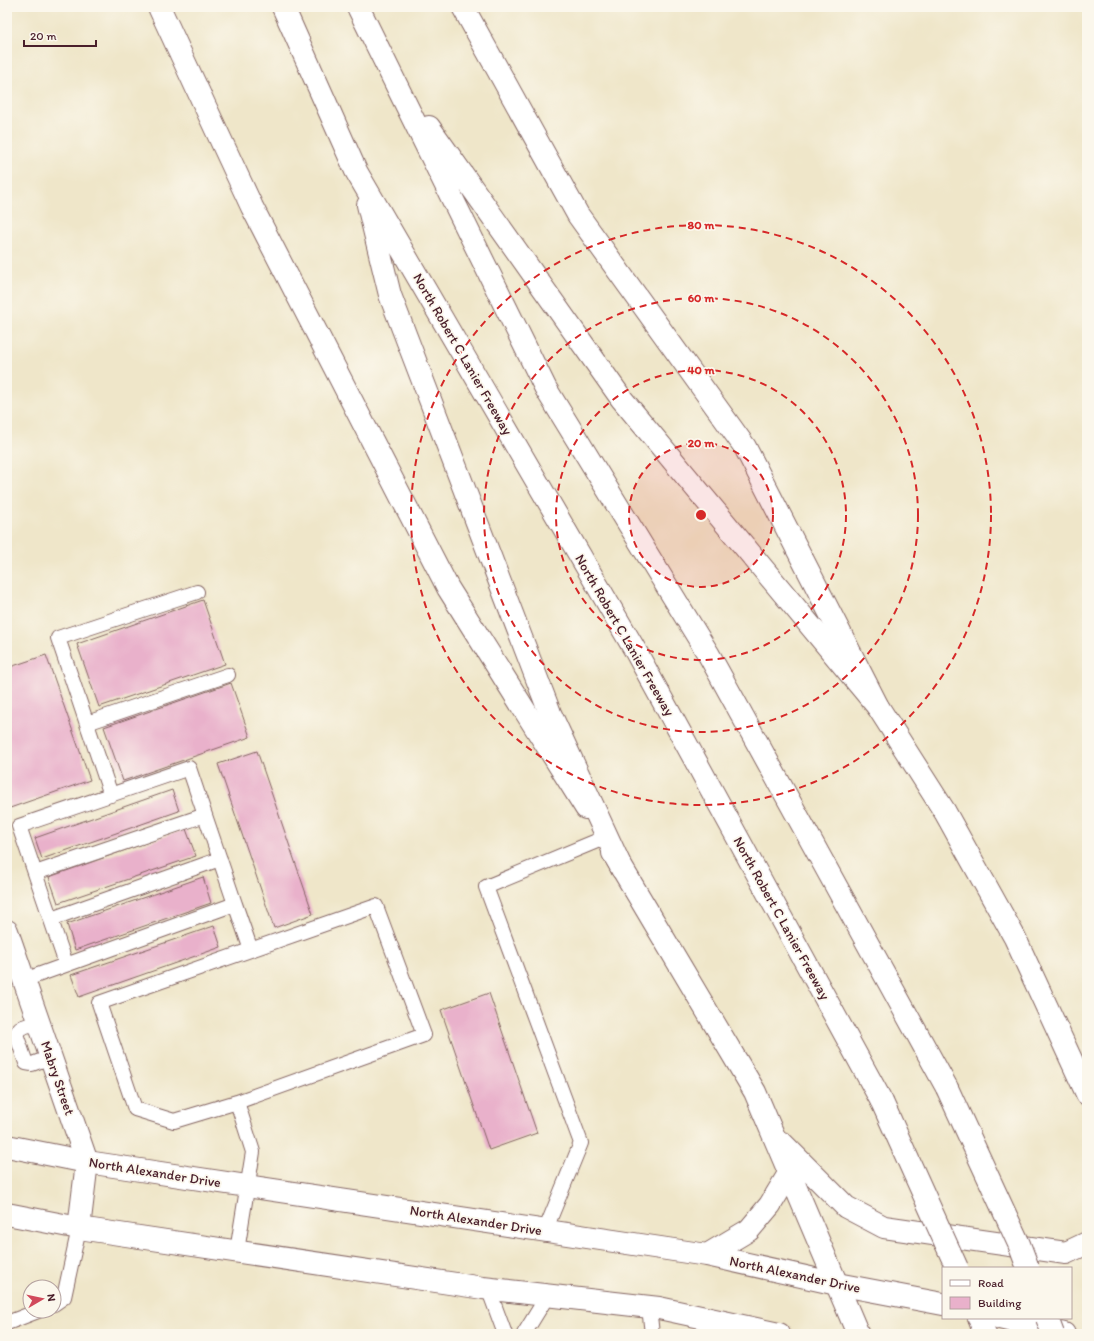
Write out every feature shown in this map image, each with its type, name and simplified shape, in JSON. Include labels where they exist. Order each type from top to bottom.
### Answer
[{"type":"main road","points":[[159,7],[252,207],[448,588],[604,838],[755,1092],[858,1334]]},
{"type":"main road","name":"North Robert C Lanier Freeway","points":[[283,7],[361,180],[635,650],[882,1102],[957,1267]]},
{"type":"main road","points":[[358,7],[546,389],[709,654],[947,1088],[1019,1244],[1028,1267]]},
{"type":"main road","points":[[463,7],[578,215],[745,447],[878,707],[944,812],[1014,938],[1087,1094]]},
{"type":"main road","points":[[390,72],[621,398],[878,707]]},
{"type":"main road","points":[[361,180],[393,303],[550,713],[622,869]]},
{"type":"main road","name":"Mabry Street","points":[[7,931],[12,959],[24,980],[87,1162],[79,1228]]},
{"type":"main road","points":[[775,1137],[846,1207],[884,1226],[1066,1253],[1087,1243]]},
{"type":"main road","name":"North Alexander Drive","points":[[7,1146],[87,1162],[707,1255],[837,1284],[896,1293],[942,1304]]},
{"type":"main road","points":[[707,1255],[749,1230],[770,1206],[790,1172]]},
{"type":"main road","points":[[7,1214],[79,1228],[488,1288],[650,1307],[753,1331],[778,1334]]},
{"type":"main road","points":[[978,1319],[985,1334]]},
{"type":"main road","points":[[1004,1319],[1064,1334]]},
{"type":"main road","points":[[1047,1319],[1053,1334]]},
{"type":"lane","points":[[111,795],[58,638],[197,592]]},
{"type":"lane","points":[[87,723],[228,675]]},
{"type":"lane","points":[[66,964],[19,826],[188,768],[251,950]]},
{"type":"lane","points":[[35,873],[205,815]]},
{"type":"lane","points":[[545,1231],[581,1142],[486,887],[604,838]]},
{"type":"lane","points":[[51,919],[220,859]]},
{"type":"lane","points":[[24,980],[235,904]]},
{"type":"lane","points":[[376,906],[424,1035],[237,1102],[174,1121],[135,1108],[99,1003],[376,906]]},
{"type":"lane","points":[[237,1102],[253,1152],[237,1251]]},
{"type":"lane","points":[[62,1298],[64,1297],[79,1228]]},
{"type":"lane","points":[[488,1288],[505,1334]]},
{"type":"lane","points":[[524,1334],[548,1295]]},
{"type":"lane","points":[[650,1307],[652,1334]]},
{"type":"lane","points":[[7,1323],[22,1317]]},
{"type":"building","points":[[203,600],[225,664],[99,707],[77,644]]},
{"type":"building","points":[[46,655],[90,780],[10,808],[7,798],[7,668]]},
{"type":"building","points":[[231,683],[250,737],[123,781],[104,727]]},
{"type":"building","points":[[257,751],[313,914],[274,928],[218,764]]},
{"type":"building","points":[[172,790],[179,811],[42,859],[35,838]]},
{"type":"building","points":[[186,829],[196,856],[58,903],[49,877]]},
{"type":"building","points":[[203,877],[211,903],[75,950],[67,924]]},
{"type":"building","points":[[214,926],[221,947],[79,997],[71,975]]},
{"type":"building","points":[[489,993],[537,1133],[489,1150],[441,1010]]}]
